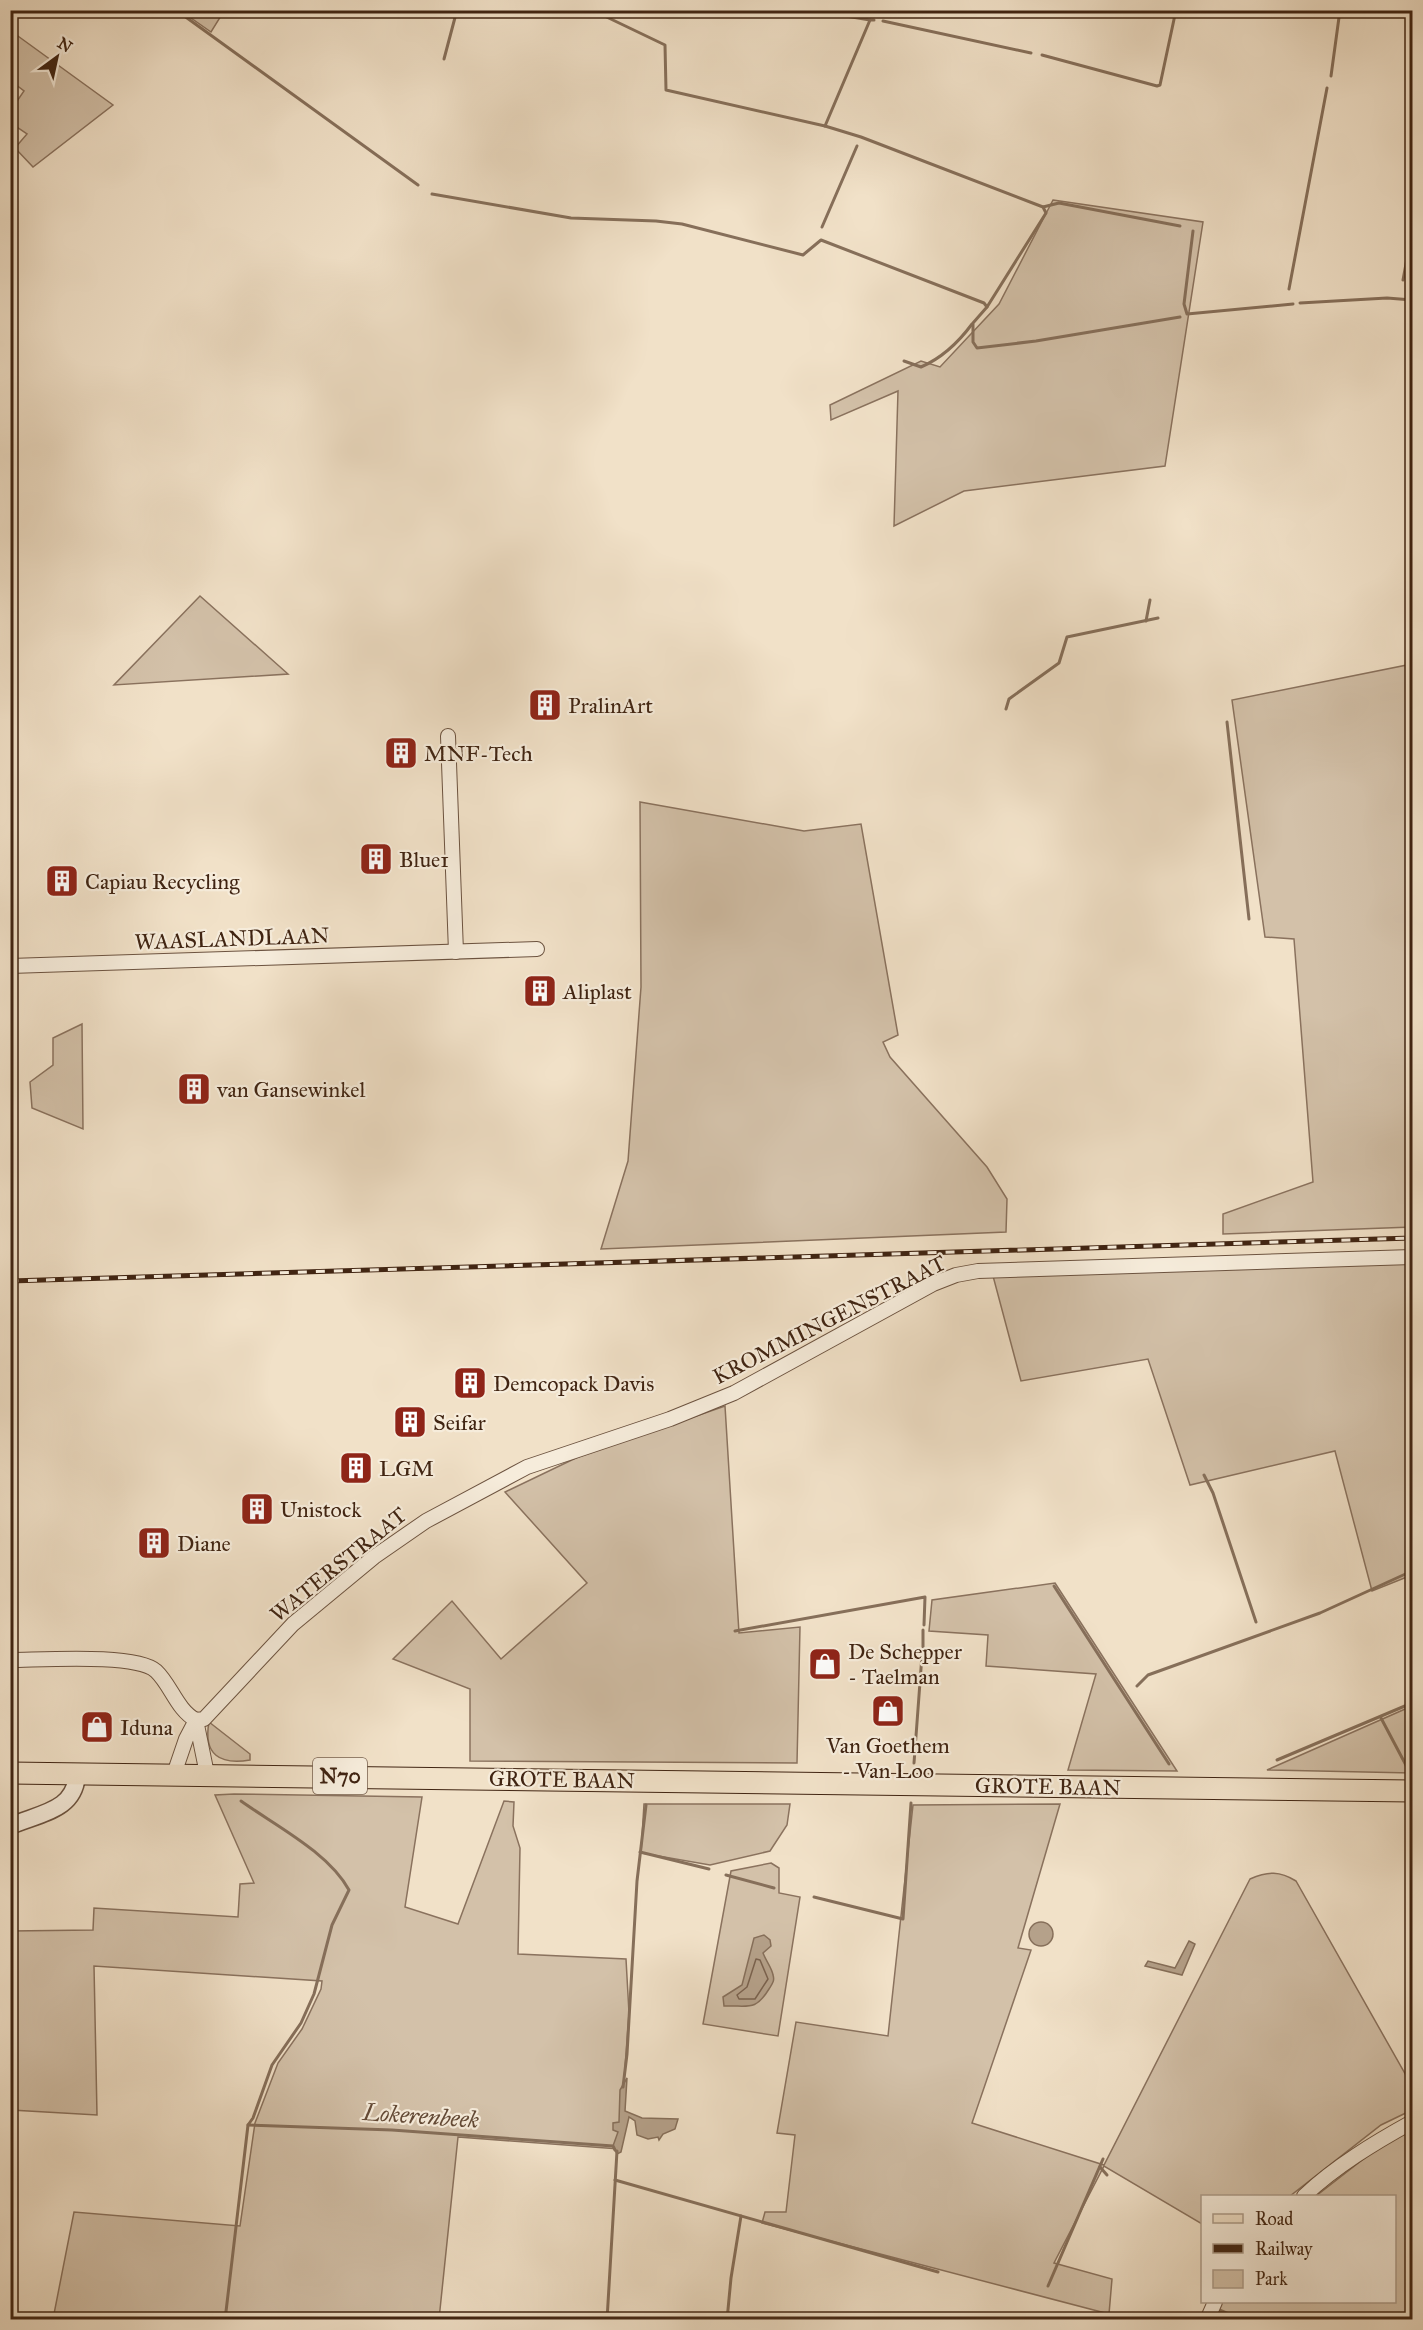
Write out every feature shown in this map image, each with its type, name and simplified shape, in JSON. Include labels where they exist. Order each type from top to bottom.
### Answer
[{"type":"main road","name":"N70","points":[[10,1773],[207,1774]]},
{"type":"main road","name":"GROTE BAAN","points":[[207,1774],[1413,1791]]},
{"type":"street","points":[[448,736],[456,952]]},
{"type":"street","name":"WAASLANDLAAN","points":[[10,966],[537,949]]},
{"type":"street","name":"KROMMINGENSTRAAT","points":[[527,1467],[703,1407],[933,1284],[956,1275],[978,1271],[1413,1257]]},
{"type":"street","name":"WATERSTRAAT","points":[[196,1720],[204,1719],[293,1624],[374,1557],[426,1521],[527,1467]]},
{"type":"street","points":[[10,1660],[127,1660],[146,1665],[156,1671],[188,1716],[196,1720]]},
{"type":"street","points":[[174,1774],[186,1739],[196,1720]]},
{"type":"street","points":[[196,1720],[207,1774]]},
{"type":"street","points":[[10,1826],[64,1803],[74,1792],[77,1773]]},
{"type":"street","points":[[1305,2195],[1323,2179],[1381,2139],[1413,2122]]},
{"type":"street","points":[[1207,2319],[1214,2303]]},
{"type":"green space","points":[[181,11],[224,11],[211,32]]},
{"type":"green space","points":[[11,31],[113,105],[33,167],[15,148],[27,134],[11,123],[11,110],[24,91],[11,81]]},
{"type":"green space","points":[[1053,200],[1203,222],[1165,466],[964,491],[894,526],[898,391],[831,420],[830,405],[921,361],[940,367],[999,304]]},
{"type":"green space","points":[[200,596],[288,674],[114,685]]},
{"type":"green space","points":[[1412,664],[1412,1227],[1223,1234],[1223,1214],[1313,1182],[1294,939],[1265,937],[1232,700]]},
{"type":"green space","points":[[640,802],[804,831],[861,824],[898,1035],[883,1042],[890,1057],[987,1167],[1007,1199],[1006,1232],[601,1249],[628,1161],[641,987]]},
{"type":"green space","points":[[82,1024],[83,1129],[32,1108],[30,1082],[53,1065],[53,1038]]},
{"type":"green space","points":[[1412,1262],[1412,1575],[1372,1591],[1335,1451],[1190,1485],[1148,1359],[1021,1381],[993,1276]]},
{"type":"green space","points":[[725,1406],[739,1633],[800,1627],[797,1763],[470,1761],[470,1689],[393,1659],[452,1601],[501,1659],[587,1583],[505,1492],[578,1457]]},
{"type":"green space","points":[[1055,1583],[1177,1771],[1068,1770],[1096,1674],[986,1666],[988,1635],[929,1631],[932,1600]]},
{"type":"green space","points":[[1412,1706],[1412,1773],[1267,1770]]},
{"type":"green space","points":[[209,1722],[250,1754],[250,1760],[230,1761],[216,1755],[209,1743]]},
{"type":"green space","points":[[215,1795],[422,1797],[405,1907],[458,1924],[504,1801],[514,1802],[513,1826],[520,1848],[518,1954],[626,1959],[629,2013],[619,2149],[458,2137],[439,2319],[53,2319],[74,2212],[240,2226],[255,2123],[278,2063],[302,2029],[321,1989],[322,1981],[94,1966],[97,2115],[11,2110],[10,1931],[93,1930],[94,1908],[238,1917],[240,1884],[254,1883]]},
{"type":"green space","points":[[644,1804],[790,1804],[787,1825],[770,1851],[710,1865],[641,1853]]},
{"type":"green space","points":[[1060,1804],[1018,1948],[1031,1950],[972,2123],[1104,2165],[1250,1879],[1274,1873],[1285,1875],[1296,1881],[1412,2086],[1412,2110],[1381,2125],[1291,2195],[1201,2195],[1201,2223],[1104,2166],[1054,2263],[1112,2279],[1109,2314],[762,2223],[765,2212],[786,2212],[795,2135],[777,2133],[796,2022],[888,2036],[913,1805]]},
{"type":"green space","points":[[771,1863],[779,1868],[779,1893],[800,1897],[778,2036],[703,2024],[731,1871]]},
{"type":"green space","points":[[1412,2129],[1412,2319],[1214,2320],[1221,2303],[1396,2303],[1396,2195],[1317,2195],[1384,2143]]},
{"type":"water","points":[[1041,1922],[1050,1925],[1053,1934],[1050,1943],[1041,1946],[1032,1943],[1029,1934],[1032,1925]]},
{"type":"water","points":[[764,1935],[770,1940],[771,1946],[763,1953],[772,1972],[774,1979],[772,1984],[755,2004],[724,2006],[723,1997],[742,1985],[754,1938]]},
{"type":"water","points":[[1189,1941],[1195,1944],[1182,1975],[1145,1966],[1148,1961],[1175,1968]]},
{"type":"water","points":[[627,2078],[625,2111],[642,2118],[678,2119],[675,2129],[663,2134],[659,2140],[658,2137],[648,2139],[637,2135],[635,2121],[629,2117],[621,2152],[617,2154],[613,2146],[618,2132],[613,2130],[613,2123],[619,2122],[620,2090]]},
{"type":"waterway","points":[[176,10],[418,185]]},
{"type":"waterway","points":[[444,59],[457,10]]},
{"type":"waterway","points":[[592,10],[665,45],[666,90],[825,126]]},
{"type":"waterway","points":[[810,10],[870,20]]},
{"type":"waterway","points":[[1042,55],[1160,85],[1176,10]]},
{"type":"waterway","points":[[1331,76],[1340,10]]},
{"type":"waterway","points":[[874,20],[870,20],[825,126],[861,137],[1043,207],[1046,213],[987,307]]},
{"type":"waterway","points":[[883,21],[1031,53]]},
{"type":"waterway","points":[[1289,289],[1327,88]]},
{"type":"waterway","points":[[822,227],[857,146]]},
{"type":"waterway","points":[[432,194],[571,218],[682,224],[803,255],[821,240],[984,303],[987,307],[973,323],[973,342],[977,348],[1036,341],[1180,317]]},
{"type":"waterway","points":[[1043,207],[1059,203],[1180,226]]},
{"type":"waterway","points":[[1193,231],[1184,304],[1187,314],[1293,304]]},
{"type":"waterway","points":[[1403,280],[1412,232]]},
{"type":"waterway","points":[[1300,303],[1387,298],[1412,300]]},
{"type":"waterway","points":[[904,361],[921,367],[929,363],[949,349],[972,324]]},
{"type":"waterway","points":[[1146,621],[1150,600]]},
{"type":"waterway","points":[[1006,709],[1009,699],[1059,663],[1067,637],[1158,618]]},
{"type":"waterway","points":[[1227,722],[1249,919]]},
{"type":"waterway","points":[[1204,1475],[1213,1493],[1256,1622]]},
{"type":"waterway","points":[[1137,1686],[1148,1675],[1320,1613],[1412,1571]]},
{"type":"waterway","points":[[1054,1586],[1169,1764]]},
{"type":"waterway","points":[[735,1631],[925,1597],[924,1625]]},
{"type":"waterway","points":[[923,1630],[923,1647]]},
{"type":"waterway","points":[[914,1763],[922,1655]]},
{"type":"waterway","points":[[1277,1760],[1412,1703]]},
{"type":"waterway","points":[[1381,1718],[1408,1769]]},
{"type":"waterway","points":[[225,2320],[248,2125],[253,2118],[272,2065],[301,2023],[314,1994],[332,1925],[349,1890],[340,1876],[315,1852],[241,1801]]},
{"type":"waterway","points":[[814,1897],[903,1919],[911,1803]]},
{"type":"waterway","points":[[623,2087],[637,1881],[646,1805]]},
{"type":"waterway","points":[[640,1852],[709,1869]]},
{"type":"waterway","points":[[726,1875],[774,1888]]},
{"type":"waterway","name":"Lokerenbeek","points":[[248,2125],[392,2130],[613,2146],[615,2150]]},
{"type":"waterway","name":"Lokerenbeek","points":[[607,2320],[617,2151]]},
{"type":"waterway","points":[[1048,2286],[1103,2159]]},
{"type":"waterway","points":[[1100,2167],[1107,2175]]},
{"type":"waterway","points":[[615,2180],[938,2272]]},
{"type":"waterway","points":[[727,2320],[741,2216]]},
{"type":"waterway","name":"Lokerenbeek","points":[[1217,2309],[1243,2320]]},
{"type":"railway","points":[[10,1281],[1412,1238]]},
{"type":"place","name":"PralinArt","points":[[545,705]]},
{"type":"place","name":"MNF-Tech","points":[[401,753]]},
{"type":"place","name":"Blue1","points":[[376,859]]},
{"type":"place","name":"Capiau Recycling","points":[[62,881]]},
{"type":"place","name":"Aliplast","points":[[540,991]]},
{"type":"place","name":"van Gansewinkel","points":[[194,1089]]},
{"type":"place","name":"Demcopack Davis","points":[[470,1383]]},
{"type":"place","name":"Seifar","points":[[410,1422]]},
{"type":"place","name":"LGM","points":[[356,1468]]},
{"type":"place","name":"Unistock","points":[[257,1509]]},
{"type":"place","name":"Diane","points":[[154,1543]]},
{"type":"place","name":"De Schepper - Taelman","points":[[825,1664]]},
{"type":"place","name":"Van Goethem - Van Loo","points":[[888,1711]]},
{"type":"place","name":"Iduna","points":[[97,1727]]}]
